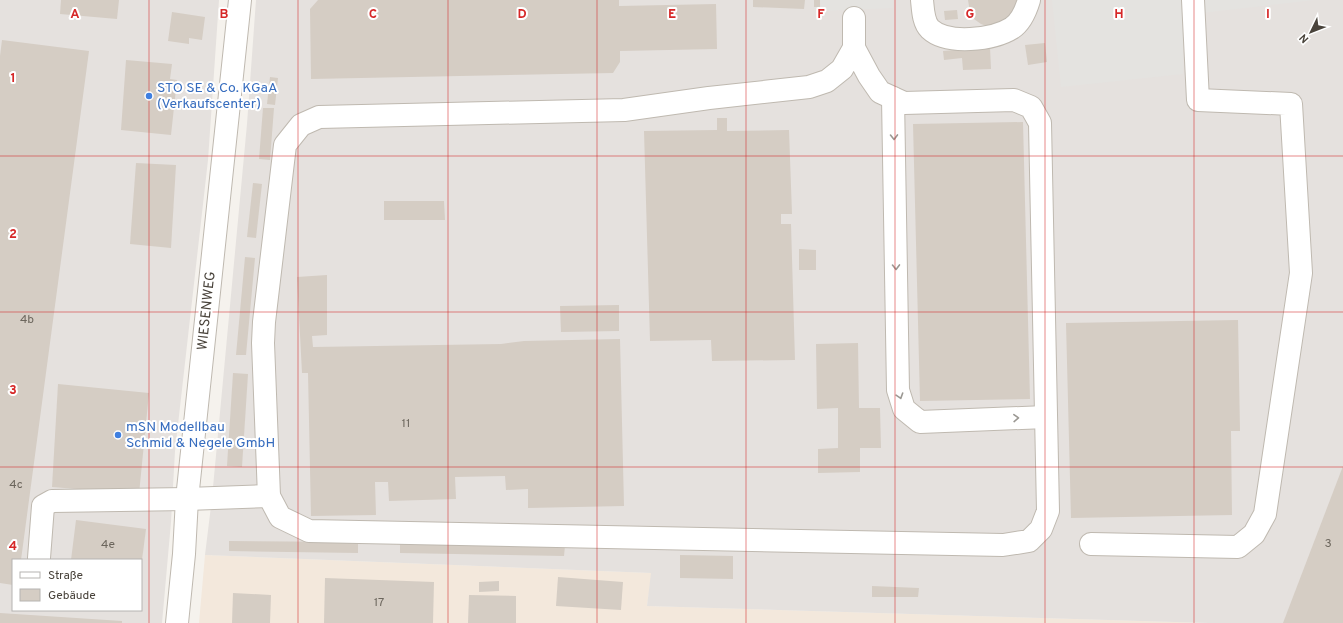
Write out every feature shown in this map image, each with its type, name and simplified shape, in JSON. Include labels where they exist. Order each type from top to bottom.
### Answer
[{"type":"street","name":"WIESENWEG","points":[[177,623],[184,554],[187,499],[240,0]]},
{"type":"street","points":[[922,0],[923,14],[929,28],[944,37],[964,39],[994,36],[1012,28],[1024,14],[1029,0]]},
{"type":"street","points":[[1091,544],[1238,547],[1254,534],[1265,514],[1301,273],[1291,104],[1198,100],[1193,0]]},
{"type":"street","points":[[854,18],[854,48],[869,76],[880,92],[904,102],[1014,100],[1031,107],[1040,123],[1048,511],[1041,529],[1029,541],[1004,545],[308,531],[280,517],[270,496],[263,343],[264,322],[285,145],[301,125],[319,117],[624,110],[709,98],[810,87],[827,81],[842,69],[854,48]]},
{"type":"street","points":[[893,98],[898,390],[904,409],[920,422],[1046,416]]},
{"type":"street","points":[[39,558],[43,506],[52,501],[270,496]]},
{"type":"shaded area","points":[[0,0],[219,0],[208,160],[175,451],[171,522],[162,623],[0,623]]},
{"type":"shaded area","points":[[256,0],[1343,0],[1343,623],[1208,623],[647,606],[651,573],[205,555],[212,498],[247,124]]},
{"type":"shaded area","points":[[820,0],[893,0],[893,8],[822,11]]},
{"type":"shaded area","points":[[1052,0],[1315,0],[1183,15],[1183,74],[1061,87]]},
{"type":"shaded area","points":[[205,555],[652,573],[647,606],[1208,623],[199,623]]},
{"type":"building","points":[[61,0],[119,0],[117,19],[60,14]]},
{"type":"building","points":[[318,0],[619,0],[619,6],[716,4],[717,49],[620,51],[620,62],[613,73],[311,79],[310,9]]},
{"type":"building","points":[[753,0],[805,0],[804,9],[753,7]]},
{"type":"building","points":[[814,0],[820,0],[820,7],[814,7]]},
{"type":"building","points":[[968,0],[1017,0],[1017,4],[1011,19],[989,27],[974,19],[970,12]]},
{"type":"building","points":[[957,10],[958,19],[945,20],[944,11]]},
{"type":"building","points":[[172,12],[205,17],[202,40],[189,38],[189,44],[168,41]]},
{"type":"building","points":[[2,40],[89,51],[21,559],[12,559],[12,585],[0,583],[0,56]]},
{"type":"building","points":[[1045,43],[1047,62],[1028,65],[1025,45]]},
{"type":"building","points":[[990,47],[991,69],[963,70],[962,58],[944,60],[943,51]]},
{"type":"building","name":"STO SE & Co. KGaA (Verkaufscenter)","points":[[126,60],[172,64],[170,79],[177,80],[171,135],[121,130]]},
{"type":"building","points":[[270,77],[278,78],[275,105],[267,104]]},
{"type":"building","points":[[263,108],[274,108],[270,160],[259,159]]},
{"type":"building","points":[[717,118],[727,118],[727,131],[789,130],[792,214],[781,214],[781,224],[791,224],[795,360],[712,361],[711,340],[650,341],[644,131],[717,130]]},
{"type":"building","points":[[1023,122],[1030,399],[920,401],[913,124]]},
{"type":"building","points":[[136,163],[176,165],[171,248],[130,244]]},
{"type":"building","points":[[253,183],[262,184],[256,238],[247,237]]},
{"type":"building","points":[[384,201],[444,201],[445,220],[384,220]]},
{"type":"building","points":[[799,249],[816,250],[816,270],[799,270]]},
{"type":"building","points":[[245,257],[255,258],[246,355],[236,355]]},
{"type":"building","points":[[327,275],[327,335],[312,336],[313,347],[501,344],[524,341],[620,339],[624,506],[528,508],[528,489],[506,490],[505,476],[455,477],[456,499],[389,501],[388,482],[375,482],[376,515],[311,516],[308,373],[302,373],[297,277]]},
{"type":"building","points":[[619,305],[619,331],[561,332],[560,306]]},
{"type":"building","points":[[1238,320],[1240,431],[1231,431],[1232,515],[1071,518],[1066,323]]},
{"type":"building","points":[[858,343],[859,408],[880,408],[881,448],[860,448],[860,472],[818,473],[818,449],[838,448],[838,408],[817,409],[816,344]]},
{"type":"building","points":[[233,373],[248,374],[242,467],[227,466]]},
{"type":"building","points":[[58,384],[149,393],[139,494],[52,487]]},
{"type":"building","points":[[1343,466],[1343,623],[1283,623]]},
{"type":"building","points":[[76,520],[146,529],[142,560],[71,559]]},
{"type":"building","points":[[229,541],[358,542],[358,553],[229,551]]},
{"type":"building","points":[[400,542],[565,546],[564,556],[400,553]]},
{"type":"building","points":[[680,555],[733,556],[733,579],[680,578]]},
{"type":"building","points":[[558,577],[623,582],[621,610],[556,606]]},
{"type":"building","points":[[325,578],[434,582],[433,623],[324,623]]},
{"type":"building","points":[[499,581],[499,591],[479,592],[479,582]]},
{"type":"building","points":[[872,586],[919,588],[918,597],[872,597]]},
{"type":"building","points":[[233,593],[271,595],[270,623],[232,623]]},
{"type":"building","points":[[469,595],[516,596],[516,623],[468,623]]},
{"type":"building","points":[[0,613],[122,621],[122,623],[0,623]]},
{"type":"place","name":"STO SE & Co. KGaA (Verkaufscenter)","points":[[149,96]]},
{"type":"place","name":"mSN Modellbau Schmid & Negele GmbH","points":[[118,435]]}]
